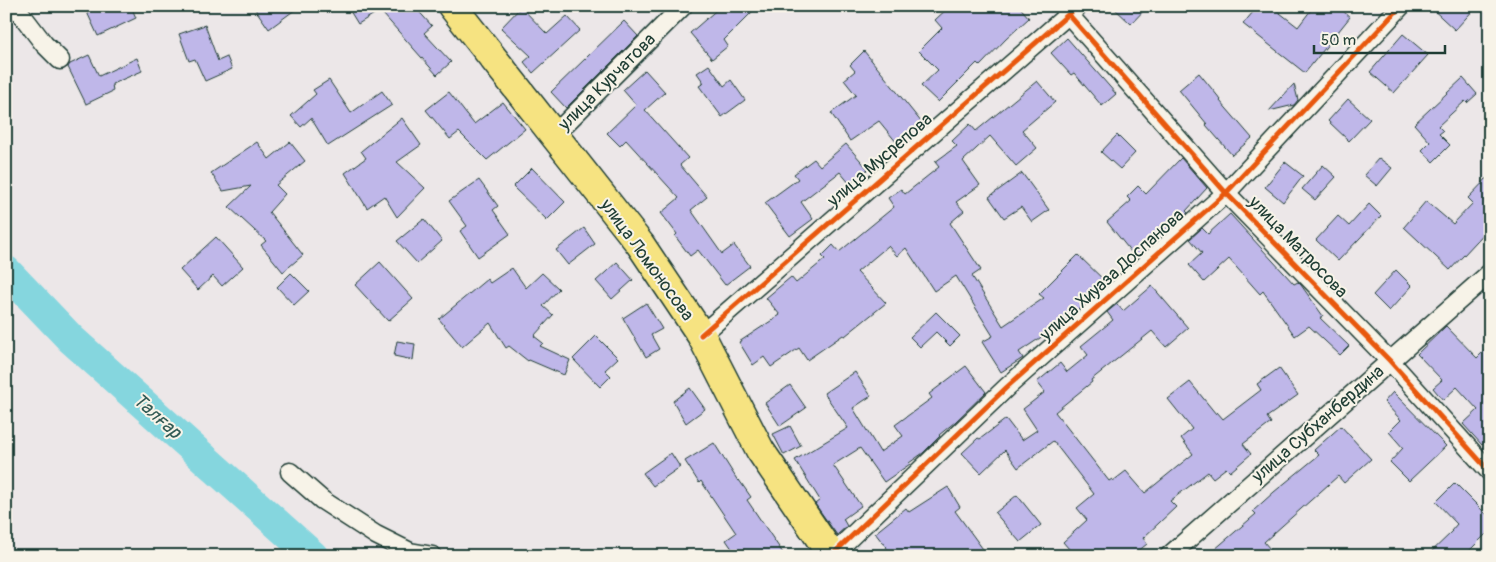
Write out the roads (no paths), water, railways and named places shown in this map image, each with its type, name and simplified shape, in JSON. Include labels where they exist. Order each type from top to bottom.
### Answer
[{"type":"main road","name":"улица Ломоносова","points":[[452,6],[640,244],[701,335],[760,450],[832,556]]},
{"type":"street","points":[[15,6],[44,44],[60,60]]},
{"type":"street","name":"улица Курчатова","points":[[553,136],[682,6]]},
{"type":"street","name":"улица Хиуаза Доспанова","points":[[832,556],[1007,387],[1226,192],[1400,6]]},
{"type":"street","name":"улица Матросова","points":[[1074,11],[1226,192],[1390,361],[1490,472]]},
{"type":"street","name":"улица Мусрепова","points":[[701,335],[1074,11]]},
{"type":"street","name":"улица Субханбердина","points":[[1170,556],[1490,273]]},
{"type":"street","points":[[290,472],[322,500],[376,535],[410,552],[433,556]]},
{"type":"waterway","name":"Талғар","points":[[6,271],[71,339],[313,556]]}]
